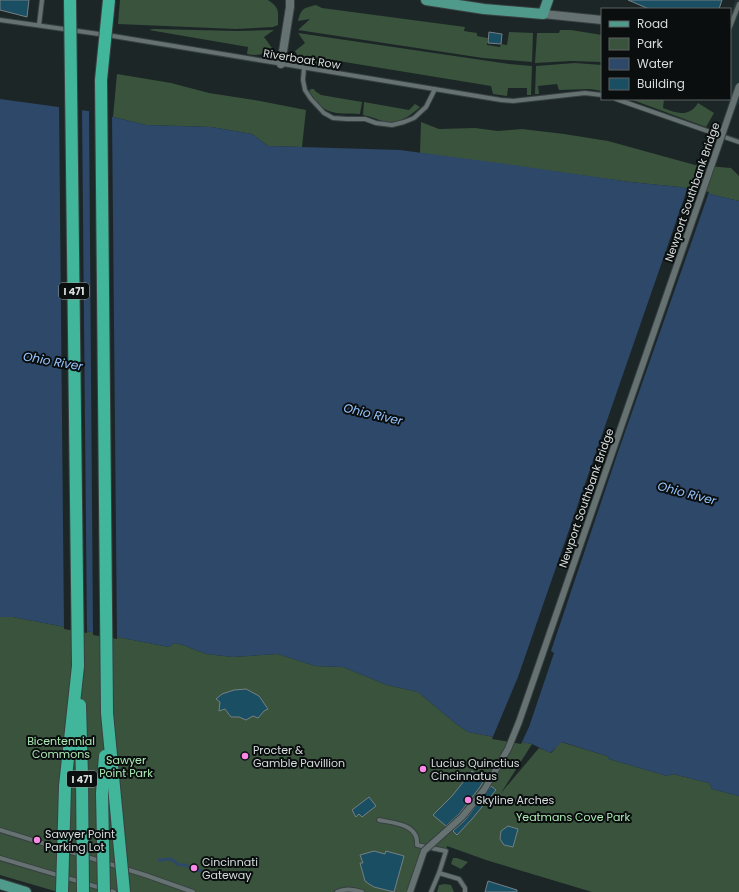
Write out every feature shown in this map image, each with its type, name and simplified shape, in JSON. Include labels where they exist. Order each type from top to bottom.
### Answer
[{"type":"highway","name":"I 471","points":[[70,0],[78,666],[82,776],[83,892]]},
{"type":"highway","name":"I 471","points":[[102,0],[101,80],[107,713],[102,793],[104,892]]},
{"type":"highway","points":[[101,80],[108,0]]},
{"type":"highway","points":[[62,892],[65,786],[78,666]]},
{"type":"highway","points":[[107,713],[124,892]]},
{"type":"main road","points":[[426,0],[484,9],[543,14],[548,0]]},
{"type":"main road","points":[[0,884],[26,892]]},
{"type":"street","points":[[281,64],[290,0]]},
{"type":"street","points":[[543,14],[601,20]]},
{"type":"street","name":"Newport Southbank Bridge","points":[[410,892],[424,851],[462,817],[484,790],[508,749],[519,722],[739,86]]},
{"type":"lane","points":[[39,25],[42,0]]},
{"type":"lane","points":[[731,24],[739,4]]},
{"type":"lane","name":"Riverboat Row","points":[[0,20],[113,36],[496,100],[513,101],[585,93],[601,95]]},
{"type":"lane","points":[[304,68],[303,80],[305,90],[324,113],[333,118],[347,120],[365,119],[376,123],[392,125],[404,122],[414,118],[426,107],[435,89]]},
{"type":"lane","points":[[619,100],[739,142]]},
{"type":"lane","points":[[379,820],[406,826],[416,834],[418,838],[417,845],[446,851],[431,892]]},
{"type":"lane","points":[[0,830],[145,875],[191,892]]},
{"type":"lane","points":[[0,858],[114,892]]},
{"type":"lane","points":[[439,873],[459,879],[465,892]]},
{"type":"lane","points":[[336,892],[343,889],[356,889],[362,892]]},
{"type":"shaded area","points":[[735,0],[739,0],[739,105],[725,100],[731,100],[731,12]]},
{"type":"green space","points":[[120,0],[268,0],[275,5],[278,10],[278,25],[273,27],[236,29],[118,24]]},
{"type":"green space","points":[[316,5],[322,8],[465,27],[464,31],[477,33],[477,36],[488,38],[487,45],[500,47],[501,44],[507,45],[509,32],[533,33],[532,62],[483,58],[298,30],[310,19],[298,21],[300,13],[306,8]]},
{"type":"green space","points":[[149,30],[238,31],[274,30],[264,37],[272,48],[263,54],[254,55],[247,54],[248,47]]},
{"type":"green space","points":[[560,30],[571,30],[601,35],[601,62],[571,61],[535,63],[537,33],[559,33]]},
{"type":"green space","points":[[298,33],[509,64],[532,66],[531,95],[527,95],[527,88],[508,88],[507,96],[493,94],[491,86],[320,58],[318,65],[307,63],[299,58],[295,51],[305,43]]},
{"type":"green space","points":[[575,63],[601,65],[601,91],[590,89],[559,90],[557,84],[538,86],[539,94],[535,94],[536,66]]},
{"type":"green space","points":[[117,74],[171,83],[209,93],[306,110],[302,147],[268,146],[252,134],[211,127],[146,125],[113,117]]},
{"type":"green space","points":[[314,89],[321,95],[362,102],[360,114],[330,112],[314,99],[309,91]]},
{"type":"green space","points":[[633,100],[664,100],[663,108],[677,113],[691,111],[698,103],[714,113],[706,127]]},
{"type":"green space","points":[[364,102],[409,110],[415,104],[420,107],[403,119],[391,123],[363,115]]},
{"type":"green space","points":[[421,122],[439,129],[475,128],[498,131],[522,129],[564,134],[608,141],[695,165],[731,168],[739,176],[739,201],[680,187],[630,182],[420,153]]},
{"type":"green space","name":"Sawyer Point Park","points":[[0,617],[13,617],[169,647],[174,643],[206,654],[233,657],[278,654],[315,666],[343,667],[387,685],[418,692],[468,732],[532,744],[501,793],[539,748],[551,753],[561,742],[607,756],[609,759],[667,776],[673,774],[709,783],[712,789],[739,796],[739,892],[592,892],[486,860],[447,846],[446,851],[423,846],[410,892],[58,892],[0,875]]},
{"type":"green space","points":[[453,858],[468,862],[461,869],[451,864]]},
{"type":"green space","points":[[439,885],[451,885],[454,892],[437,892]]},
{"type":"water","name":"Ohio River","points":[[0,99],[88,111],[146,125],[211,127],[252,134],[268,146],[400,150],[630,182],[680,187],[739,201],[739,796],[712,789],[709,783],[673,774],[667,776],[609,759],[607,756],[562,742],[550,753],[532,744],[468,732],[418,692],[387,685],[343,667],[315,666],[278,654],[233,657],[206,654],[174,643],[169,647],[13,617],[0,617]]},
{"type":"pier","points":[[59,105],[82,108],[87,633],[64,629]]},
{"type":"pier","points":[[89,109],[112,115],[117,639],[93,635]]},
{"type":"pier","points":[[688,187],[709,192],[618,452],[551,651],[554,653],[529,727],[521,744],[492,739],[518,677]]},
{"type":"building","points":[[0,0],[29,0],[27,17],[0,10]]},
{"type":"building","points":[[628,0],[722,0],[719,8],[647,8]]},
{"type":"building","points":[[489,32],[502,34],[501,44],[488,43]]},
{"type":"building","points":[[246,689],[259,696],[268,709],[258,718],[253,716],[246,720],[239,717],[231,717],[225,709],[219,711],[220,702],[216,699],[222,694],[234,690]]},
{"type":"building","points":[[472,771],[484,780],[459,814],[446,826],[433,815],[452,796]]},
{"type":"building","points":[[491,786],[496,790],[457,835],[453,831],[465,820]]},
{"type":"building","points":[[369,797],[376,806],[362,817],[359,814],[356,817],[352,810]]},
{"type":"building","points":[[508,826],[518,829],[513,847],[504,845],[500,839],[501,831]]},
{"type":"building","points":[[374,851],[385,854],[386,851],[404,856],[394,892],[374,887],[365,881],[360,863],[363,863],[360,855]]},
{"type":"building","points":[[488,881],[517,890],[517,892],[485,892]]},
{"type":"waterway","points":[[159,860],[171,859],[179,865],[186,865],[194,869],[210,873],[222,873],[229,875],[242,872],[247,875]]},
{"type":"place","name":"Procter & Gamble Pavillion","points":[[245,756]]},
{"type":"place","name":"Lucius Quinctius Cincinnatus","points":[[423,769]]},
{"type":"place","name":"Skyline Arches","points":[[468,800]]},
{"type":"place","name":"Sawyer Point Parking Lot","points":[[37,840]]},
{"type":"place","name":"Cincinnati Gateway","points":[[194,868]]},
{"type":"park label","name":"Bicentennial Commons","points":[[61,747]]},
{"type":"park label","name":"Yeatmans Cove Park","points":[[573,817]]}]
